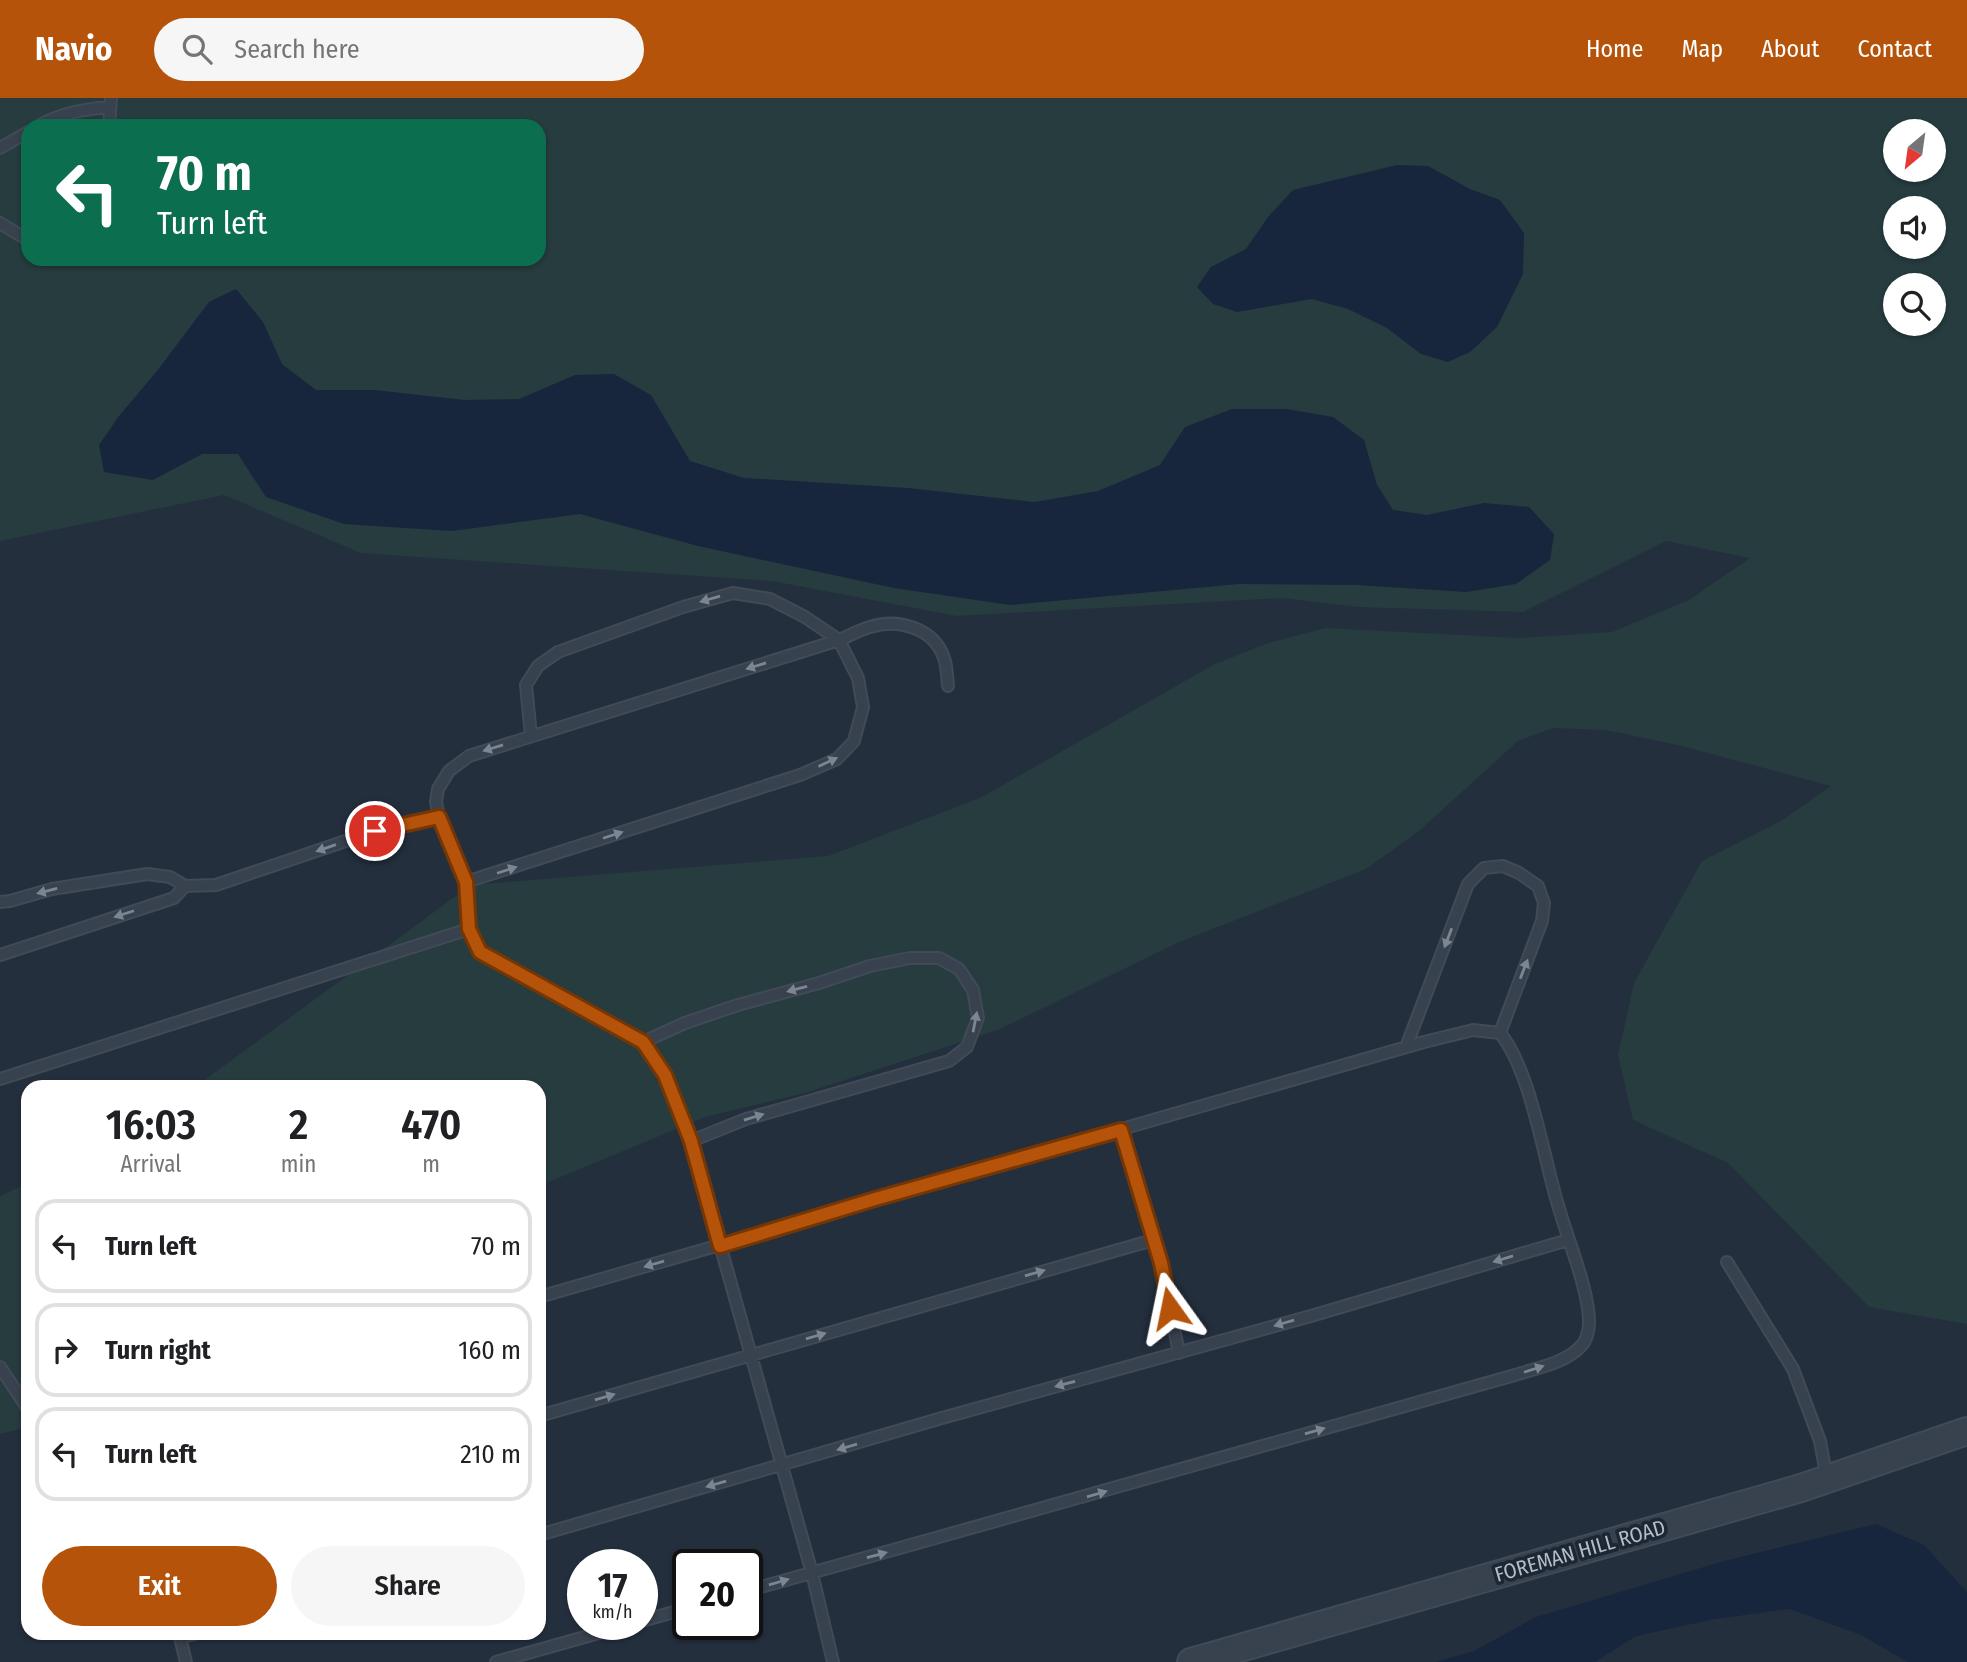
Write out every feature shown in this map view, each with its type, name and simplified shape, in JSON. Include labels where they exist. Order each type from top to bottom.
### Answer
[{"type":"street","name":"FOREMAN HILL ROAD","points":[[1191,1662],[1828,1479],[1967,1430]]},
{"type":"lane","points":[[50,119],[110,103]]},
{"type":"lane","points":[[0,148],[21,136]]},
{"type":"lane","points":[[0,223],[21,236]]},
{"type":"lane","points":[[466,882],[800,775],[837,759],[853,741],[863,707],[858,678],[839,640],[805,617],[770,599],[733,593],[683,607],[558,652],[538,666],[526,685],[531,736]]},
{"type":"lane","points":[[833,1662],[782,1465],[691,1141],[665,1075],[643,1042],[480,952],[469,929],[466,882],[439,817],[436,802],[438,789],[449,771],[469,756],[839,640],[872,626],[899,624],[922,630],[936,644],[944,658],[948,686]]},
{"type":"lane","points":[[0,902],[52,889],[147,874],[170,877],[184,886],[216,885],[375,831],[439,817]]},
{"type":"lane","points":[[1406,1047],[1468,884],[1484,868],[1503,866],[1538,886],[1544,902],[1542,922],[1500,1033]]},
{"type":"lane","points":[[0,955],[174,898],[184,886]]},
{"type":"lane","points":[[0,1079],[469,929]]},
{"type":"lane","points":[[643,1042],[738,1005],[870,966],[910,958],[939,958],[959,969],[973,990],[978,1018],[967,1047],[948,1061],[746,1119],[691,1141]]},
{"type":"lane","points":[[546,1295],[1406,1047],[1473,1030],[1500,1033],[1510,1046],[1526,1087],[1583,1285],[1589,1325],[1583,1344],[1564,1359],[1154,1478],[763,1586]]},
{"type":"lane","points":[[1121,1130],[1153,1240],[1180,1353]]},
{"type":"lane","points":[[546,1414],[1153,1240]]},
{"type":"lane","points":[[546,1533],[1568,1240]]},
{"type":"lane","points":[[1727,1262],[1793,1369],[1820,1441],[1828,1479]]},
{"type":"lane","points":[[0,1367],[21,1398]]},
{"type":"lane","points":[[182,1640],[186,1662]]},
{"type":"lane","points":[[496,1662],[574,1640]]},
{"type":"green space","points":[[0,98],[1967,98],[1967,1324],[1869,1307],[1728,1163],[1633,1120],[1618,1055],[1634,983],[1702,861],[1781,821],[1831,786],[1682,746],[1606,730],[1553,728],[1518,741],[1419,831],[1366,869],[1177,943],[998,1030],[805,1093],[705,1117],[546,1183],[546,1080],[205,1080],[471,885],[828,856],[980,798],[1213,665],[1268,643],[1326,628],[1519,638],[1612,632],[1689,600],[1750,558],[1666,541],[1523,612],[1359,607],[1282,598],[957,616],[772,581],[361,553],[224,495],[0,541]]},
{"type":"green space","points":[[21,1186],[21,1429],[0,1434],[0,1196]]},
{"type":"water","points":[[1397,165],[1428,166],[1470,189],[1500,200],[1524,233],[1523,274],[1497,327],[1470,352],[1448,362],[1421,354],[1387,328],[1348,309],[1312,299],[1237,312],[1213,304],[1197,287],[1211,267],[1246,249],[1268,217],[1293,190]]},
{"type":"water","points":[[236,289],[263,322],[282,364],[316,390],[375,390],[464,400],[519,399],[575,375],[614,374],[651,395],[690,461],[744,478],[908,488],[1035,502],[1098,491],[1160,465],[1185,427],[1232,409],[1287,409],[1333,417],[1364,440],[1377,485],[1393,510],[1427,515],[1484,503],[1529,507],[1554,534],[1550,560],[1516,584],[1466,592],[1356,585],[1239,584],[1010,605],[894,588],[698,546],[580,514],[452,531],[344,524],[266,497],[238,454],[202,454],[153,480],[104,472],[99,445],[119,416],[209,302]]},
{"type":"water","points":[[1876,1524],[1924,1545],[1967,1592],[1967,1662],[1908,1662],[1861,1635],[1790,1609],[1715,1619],[1636,1636],[1595,1662],[1435,1662],[1474,1651],[1536,1617],[1724,1561]]},
{"type":"route","points":[[375,831],[439,817],[466,882],[469,929],[480,952],[643,1042],[665,1075],[691,1141],[720,1246],[785,1225],[1121,1130],[1161,1263],[1170,1308]]}]
